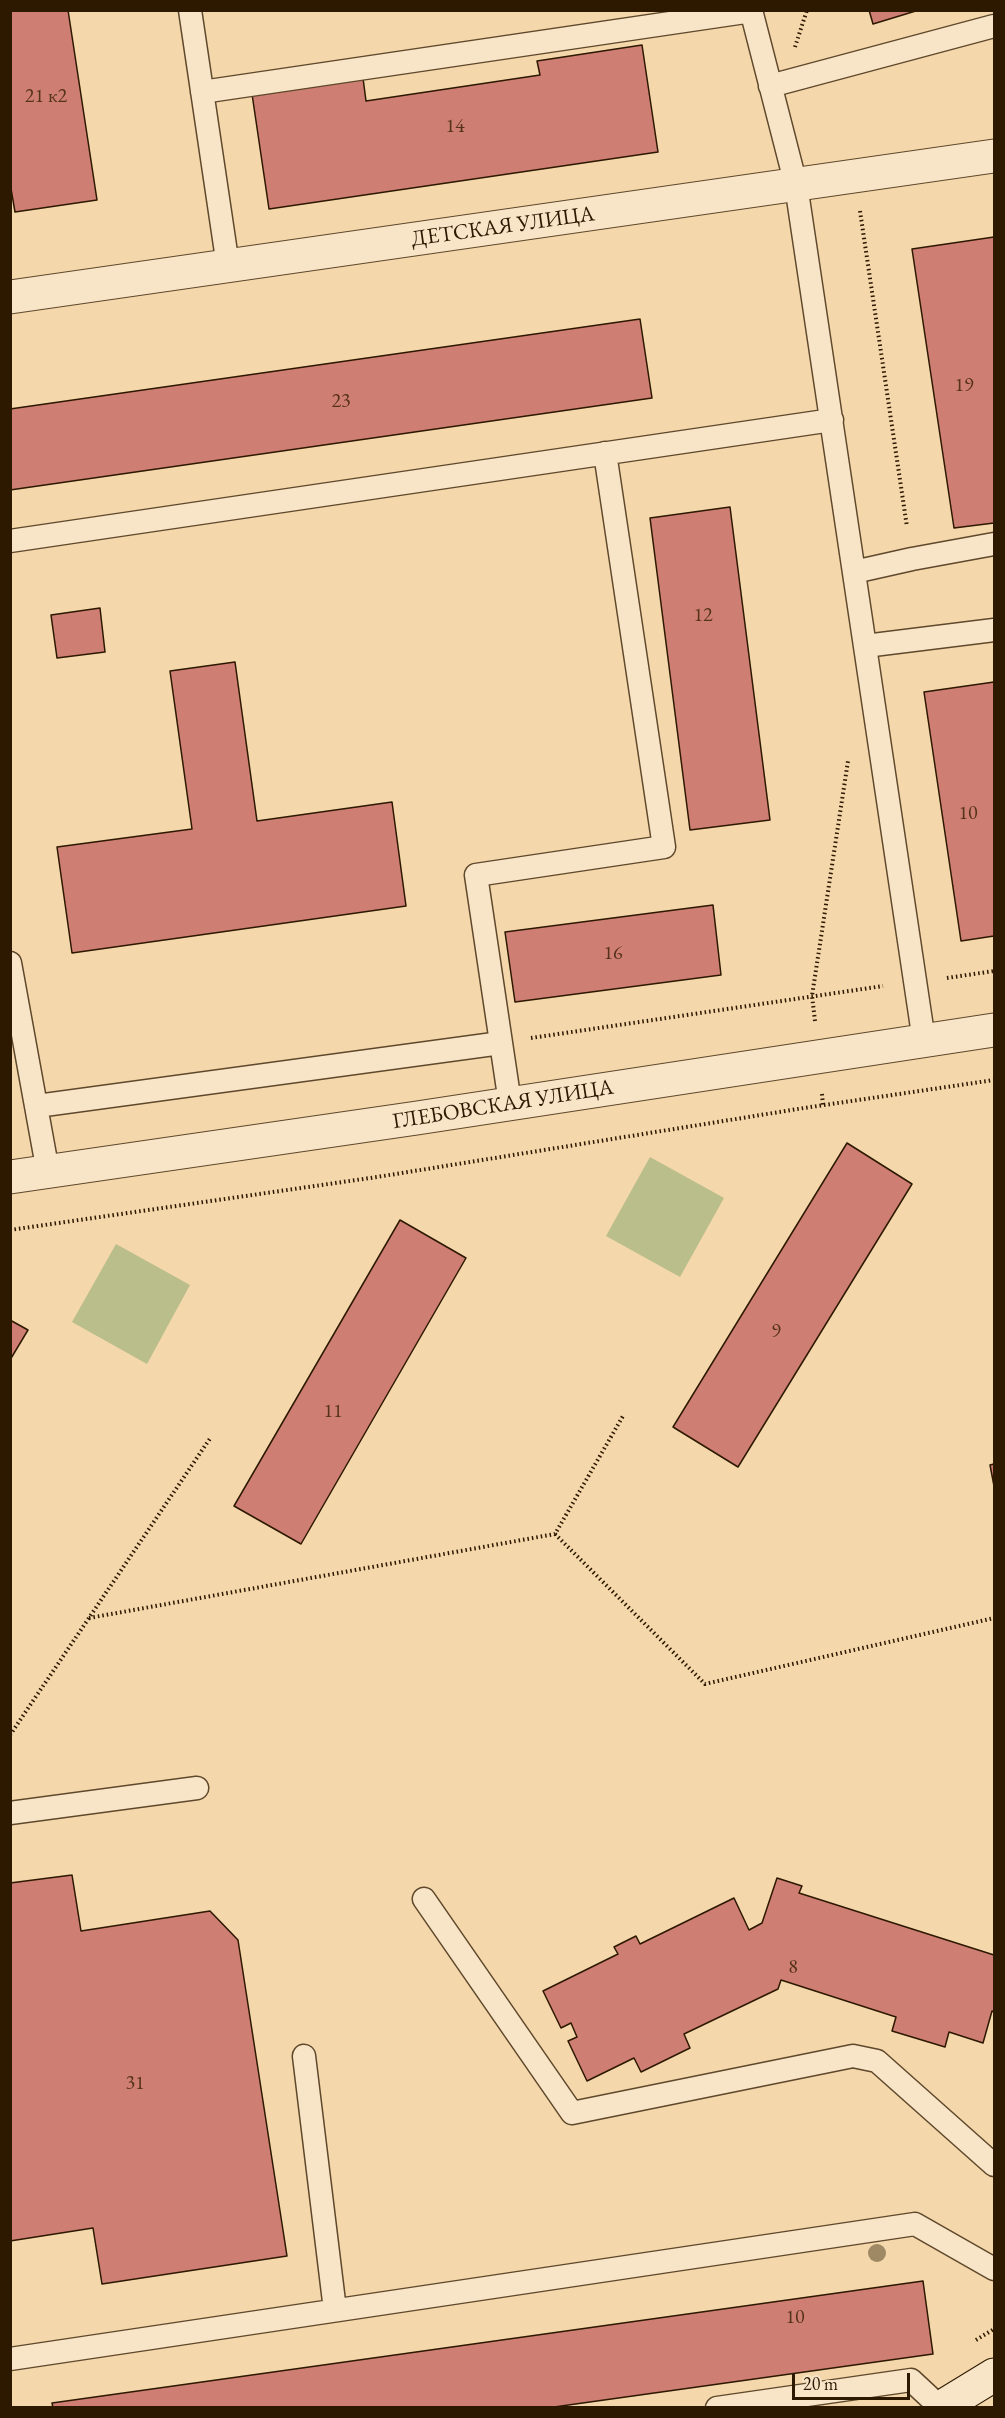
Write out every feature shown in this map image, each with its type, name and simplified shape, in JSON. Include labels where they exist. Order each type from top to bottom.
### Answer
[{"type":"street","name":"ДЕТСКАЯ УЛИЦА","points":[[10,297],[994,156]]},
{"type":"street","name":"ГЛЕБОВСКАЯ УЛИЦА","points":[[10,1177],[994,1030]]},
{"type":"street","points":[[940,2407],[994,2375]]},
{"type":"lane","points":[[190,10],[228,266]]},
{"type":"lane","points":[[202,92],[751,11],[796,185],[924,1041]]},
{"type":"lane","points":[[770,86],[994,26]]},
{"type":"lane","points":[[10,542],[832,420]]},
{"type":"lane","points":[[510,1103],[476,875],[664,847],[605,453]]},
{"type":"lane","points":[[854,572],[994,544]]},
{"type":"lane","points":[[865,646],[994,630]]},
{"type":"lane","points":[[10,963],[48,1172]]},
{"type":"lane","points":[[37,1106],[501,1043]]},
{"type":"lane","points":[[10,1813],[198,1788]]},
{"type":"lane","points":[[424,1899],[572,2113],[853,2056],[877,2061],[994,2165]]},
{"type":"lane","points":[[304,2056],[335,2310]]},
{"type":"lane","points":[[10,2359],[915,2224],[994,2269]]},
{"type":"lane","points":[[717,2408],[911,2380],[940,2407]]},
{"type":"path","points":[[501,1043],[994,971]]},
{"type":"path","points":[[10,1230],[377,1177],[804,1108],[994,1080]]},
{"type":"path","points":[[89,1618],[555,1534],[623,1416]]},
{"type":"path","points":[[10,1735],[211,1437]]},
{"type":"path","points":[[555,1534],[705,1684],[994,1618]]},
{"type":"green space","points":[[650,1157],[724,1198],[680,1277],[606,1236]]},
{"type":"green space","points":[[116,1244],[190,1285],[147,1364],[72,1322]]},
{"type":"building","points":[[10,10],[68,10],[97,200],[15,212],[10,183]]},
{"type":"building","points":[[869,10],[919,10],[873,24]]},
{"type":"building","points":[[642,45],[658,152],[269,209],[252,94],[363,78],[366,101],[540,75],[537,61]]},
{"type":"building","points":[[994,237],[994,523],[954,528],[912,249]]},
{"type":"building","points":[[640,319],[652,398],[10,490],[10,409]]},
{"type":"building","points":[[730,507],[770,820],[690,830],[650,518]]},
{"type":"building","points":[[100,608],[105,652],[57,658],[51,615]]},
{"type":"building","points":[[235,662],[257,821],[392,802],[406,906],[72,953],[57,847],[192,829],[170,671]]},
{"type":"building","points":[[994,682],[994,936],[961,941],[924,692]]},
{"type":"building","points":[[713,905],[721,975],[515,1002],[505,932]]},
{"type":"building","points":[[847,1143],[912,1184],[738,1467],[673,1427]]},
{"type":"building","points":[[400,1220],[466,1258],[301,1544],[234,1506]]},
{"type":"building","points":[[10,1320],[28,1330],[10,1360]]},
{"type":"building","points":[[994,1464],[994,1486],[990,1465]]},
{"type":"building","points":[[72,1875],[81,1931],[210,1911],[238,1940],[287,2256],[102,2284],[93,2228],[10,2241],[10,1883]]},
{"type":"building","points":[[777,1878],[802,1886],[799,1893],[994,1955],[994,2012],[992,2011],[983,2043],[949,2032],[945,2047],[892,2031],[896,2017],[781,1980],[778,1989],[684,2034],[690,2048],[641,2072],[634,2058],[587,2081],[568,2041],[577,2037],[571,2023],[561,2028],[543,1991],[618,1954],[614,1947],[636,1936],[640,1944],[734,1898],[749,1930],[762,1923]]},
{"type":"building","points":[[923,2281],[933,2354],[547,2408],[53,2408],[52,2403]]}]
